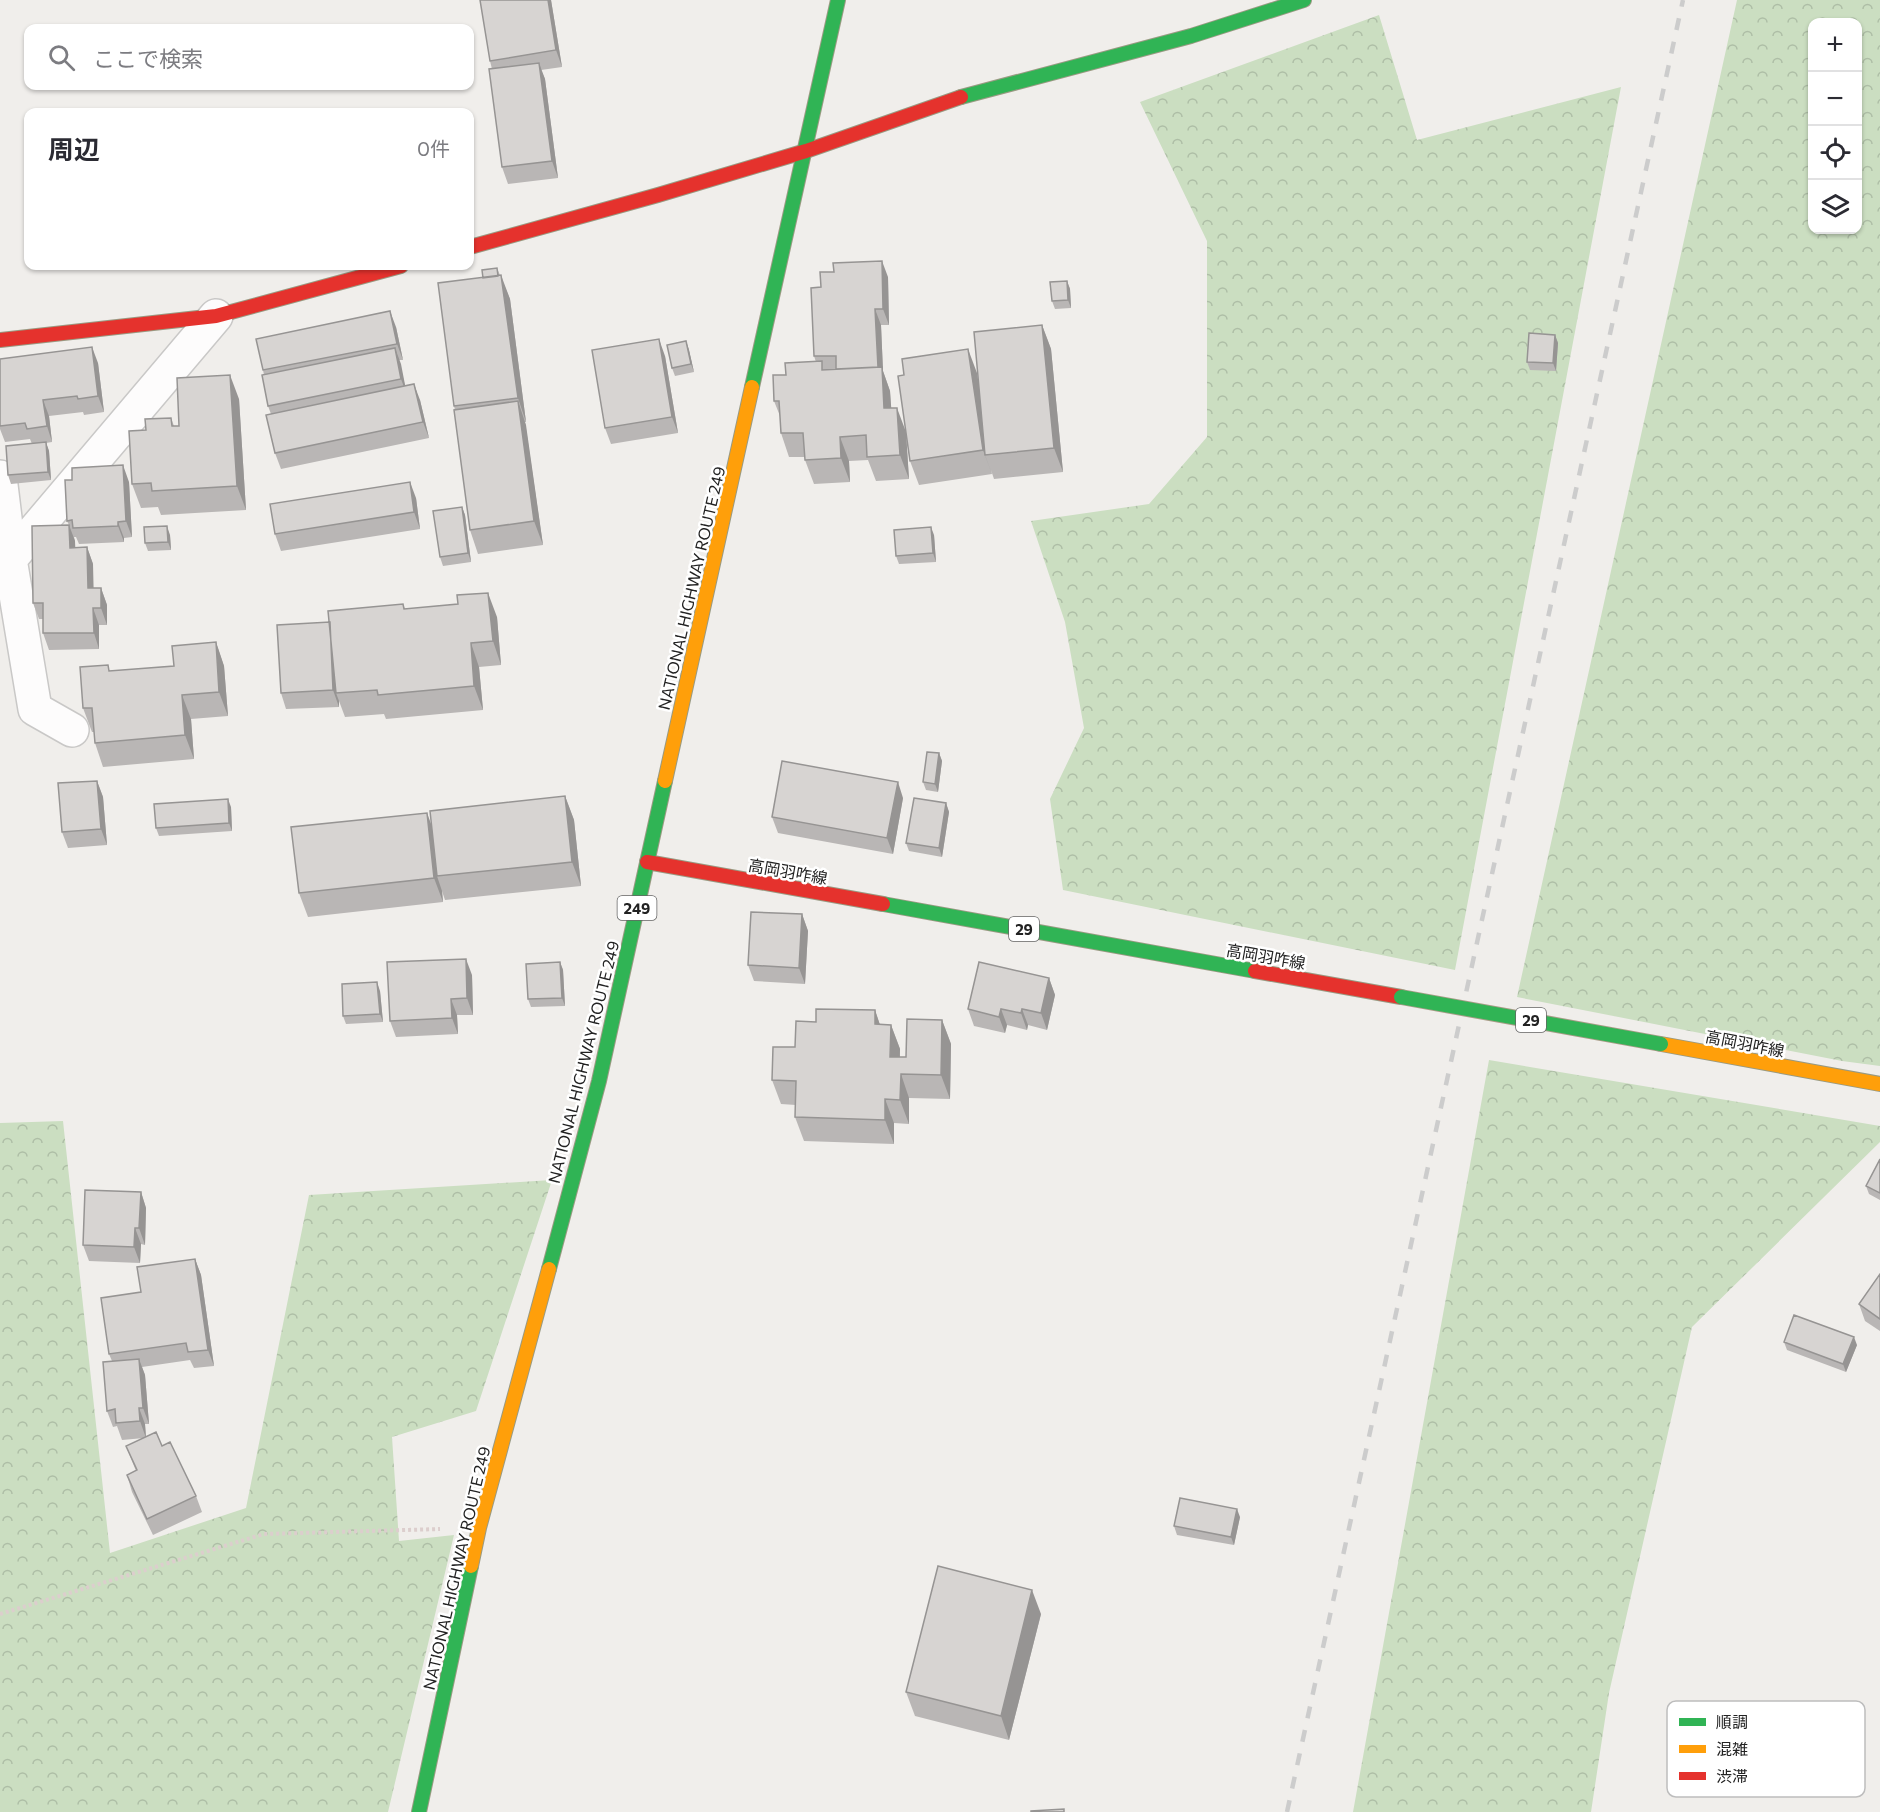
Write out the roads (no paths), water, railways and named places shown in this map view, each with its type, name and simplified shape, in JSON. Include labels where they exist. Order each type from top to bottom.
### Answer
[{"type":"main road","name":"NATIONAL HIGHWAY ROUTE 249","points":[[419,1812],[479,1528],[599,1081],[838,0]]},
{"type":"main road","points":[[474,246],[806,151],[954,99],[1191,36],[1304,0]]},
{"type":"main road","points":[[0,340],[216,316],[385,270]]},
{"type":"main road","name":"高岡羽咋線","points":[[647,862],[1880,1084]]},
{"type":"street","points":[[5,565],[216,316]]},
{"type":"street","points":[[0,477],[5,565],[35,710],[72,730]]},
{"type":"railway","points":[[1287,1812],[1683,0]]}]
